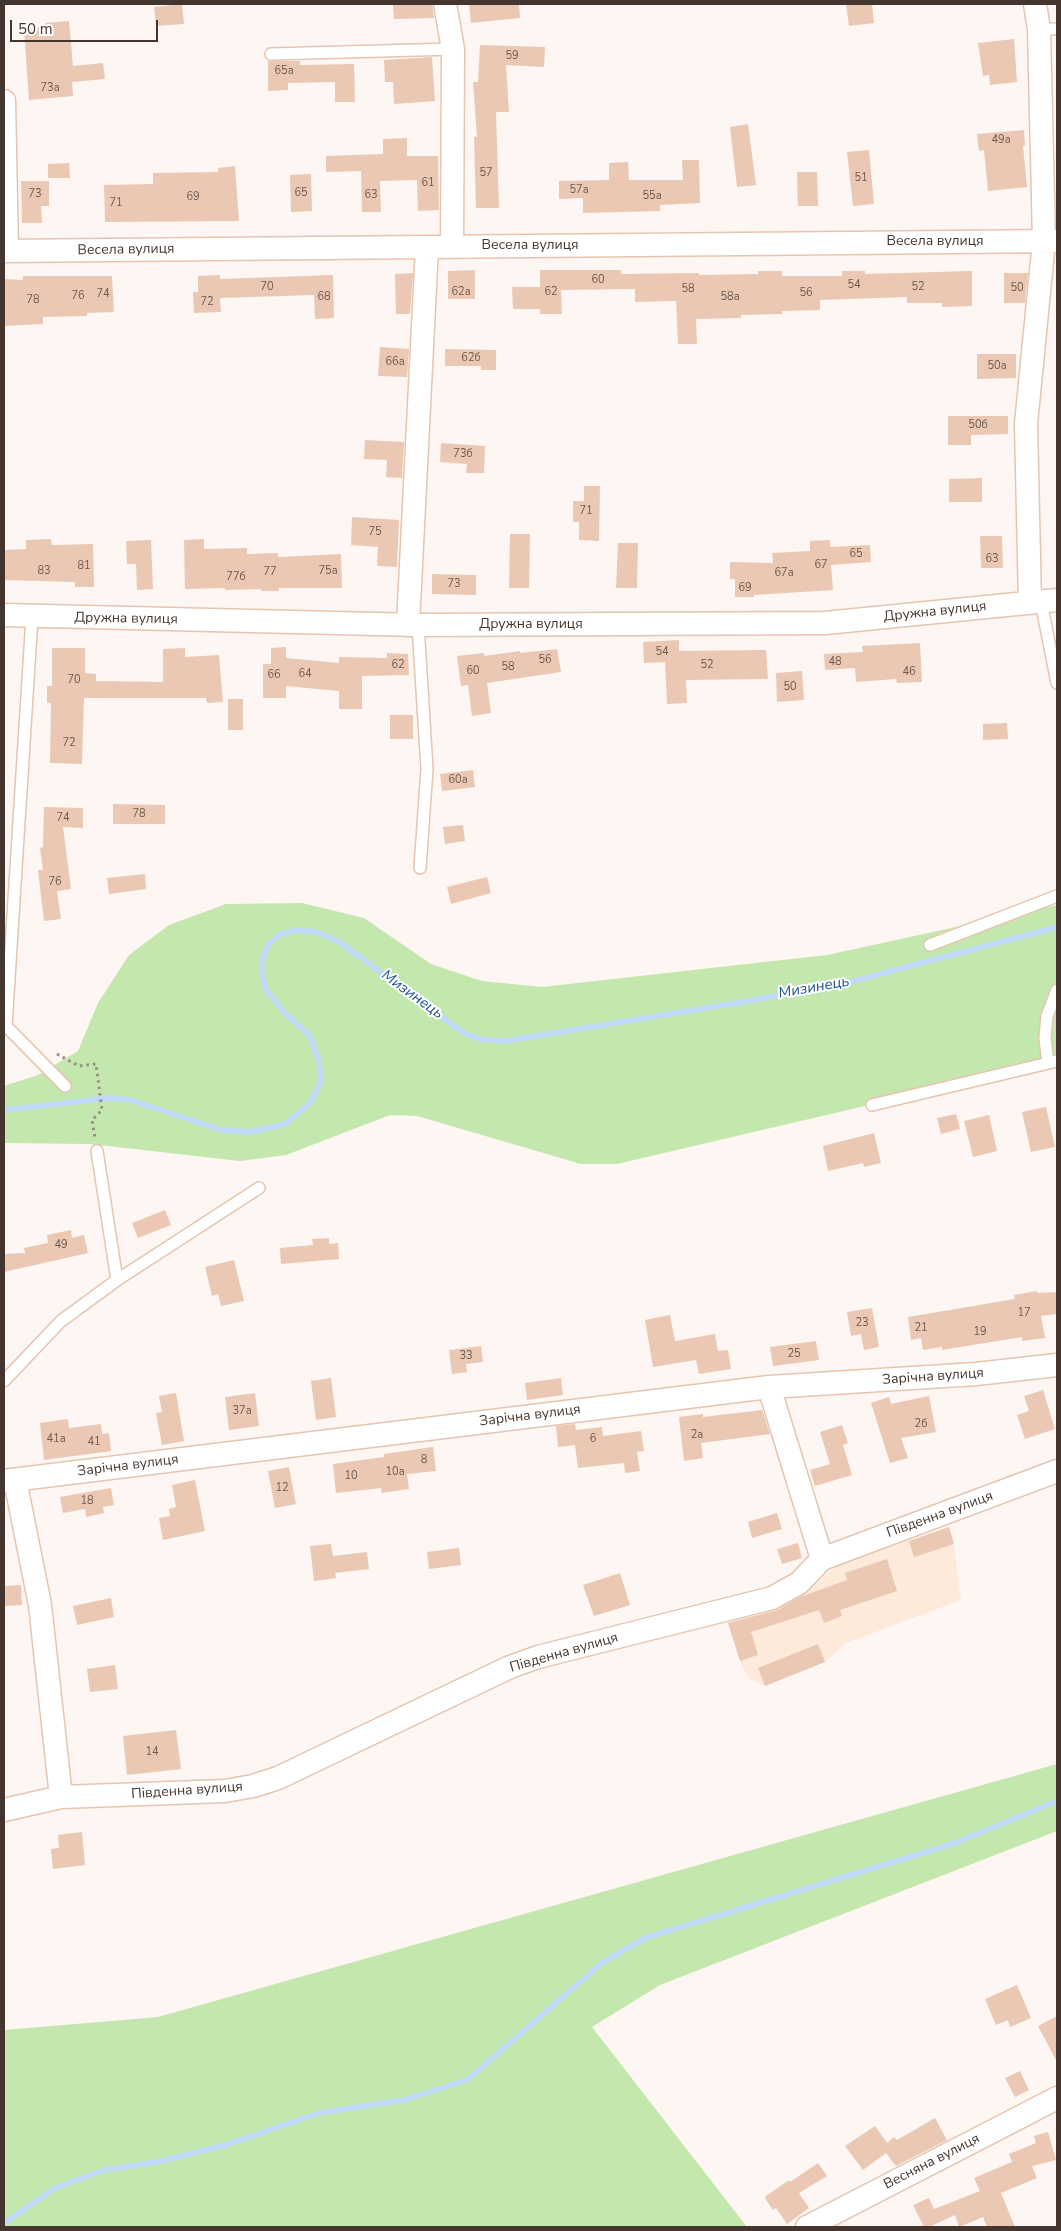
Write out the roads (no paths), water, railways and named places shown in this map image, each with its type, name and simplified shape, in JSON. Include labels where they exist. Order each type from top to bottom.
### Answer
[{"type":"street","points":[[445,4],[453,49],[452,246]]},
{"type":"street","points":[[1035,4],[1048,29],[1051,241],[1026,424],[1043,601]]},
{"type":"street","points":[[4,101],[6,251]]},
{"type":"street","name":"Весела вулиця","points":[[6,251],[1051,241]]},
{"type":"street","points":[[413,625],[427,247]]},
{"type":"street","name":"Дружна вулиця","points":[[4,615],[32,618],[413,625],[825,623],[1043,601]]},
{"type":"street","name":"Зарічна вулиця","points":[[9,1481],[769,1387],[976,1374],[1057,1365]]},
{"type":"street","points":[[769,1387],[822,1559]]},
{"type":"street","name":"Південна вулиця","points":[[4,1810],[61,1796],[225,1791],[253,1786],[278,1778],[510,1667],[538,1657],[772,1598],[799,1583],[822,1559],[1057,1471]]},
{"type":"street","points":[[9,1481],[40,1605],[61,1796]]},
{"type":"street","name":"Весняна вулиця","points":[[808,2227],[1057,2098]]},
{"type":"lane","points":[[271,54],[453,49]]},
{"type":"lane","points":[[1043,601],[1057,683]]},
{"type":"lane","points":[[32,618],[6,1026],[65,1086]]},
{"type":"lane","points":[[413,625],[427,769],[420,868]]},
{"type":"lane","points":[[930,945],[1057,896]]},
{"type":"lane","points":[[872,1104],[1053,1062],[1045,1038],[1047,1016],[1057,990]]},
{"type":"lane","points":[[97,1151],[117,1280]]},
{"type":"lane","points":[[4,1381],[61,1321],[117,1280],[259,1188]]},
{"type":"waterway","name":"Мизинець","points":[[4,1110],[110,1098],[130,1100],[221,1130],[250,1132],[285,1124],[310,1103],[321,1081],[319,1061],[310,1036],[285,1013],[266,990],[262,975],[262,960],[268,945],[279,935],[295,930],[316,932],[338,941],[465,1034],[484,1040],[506,1041],[846,983],[1057,927]]},
{"type":"waterway","points":[[4,2223],[55,2188],[104,2170],[157,2162],[226,2145],[319,2113],[404,2100],[467,2080],[603,1962],[645,1938],[955,1843],[1057,1801]]}]
